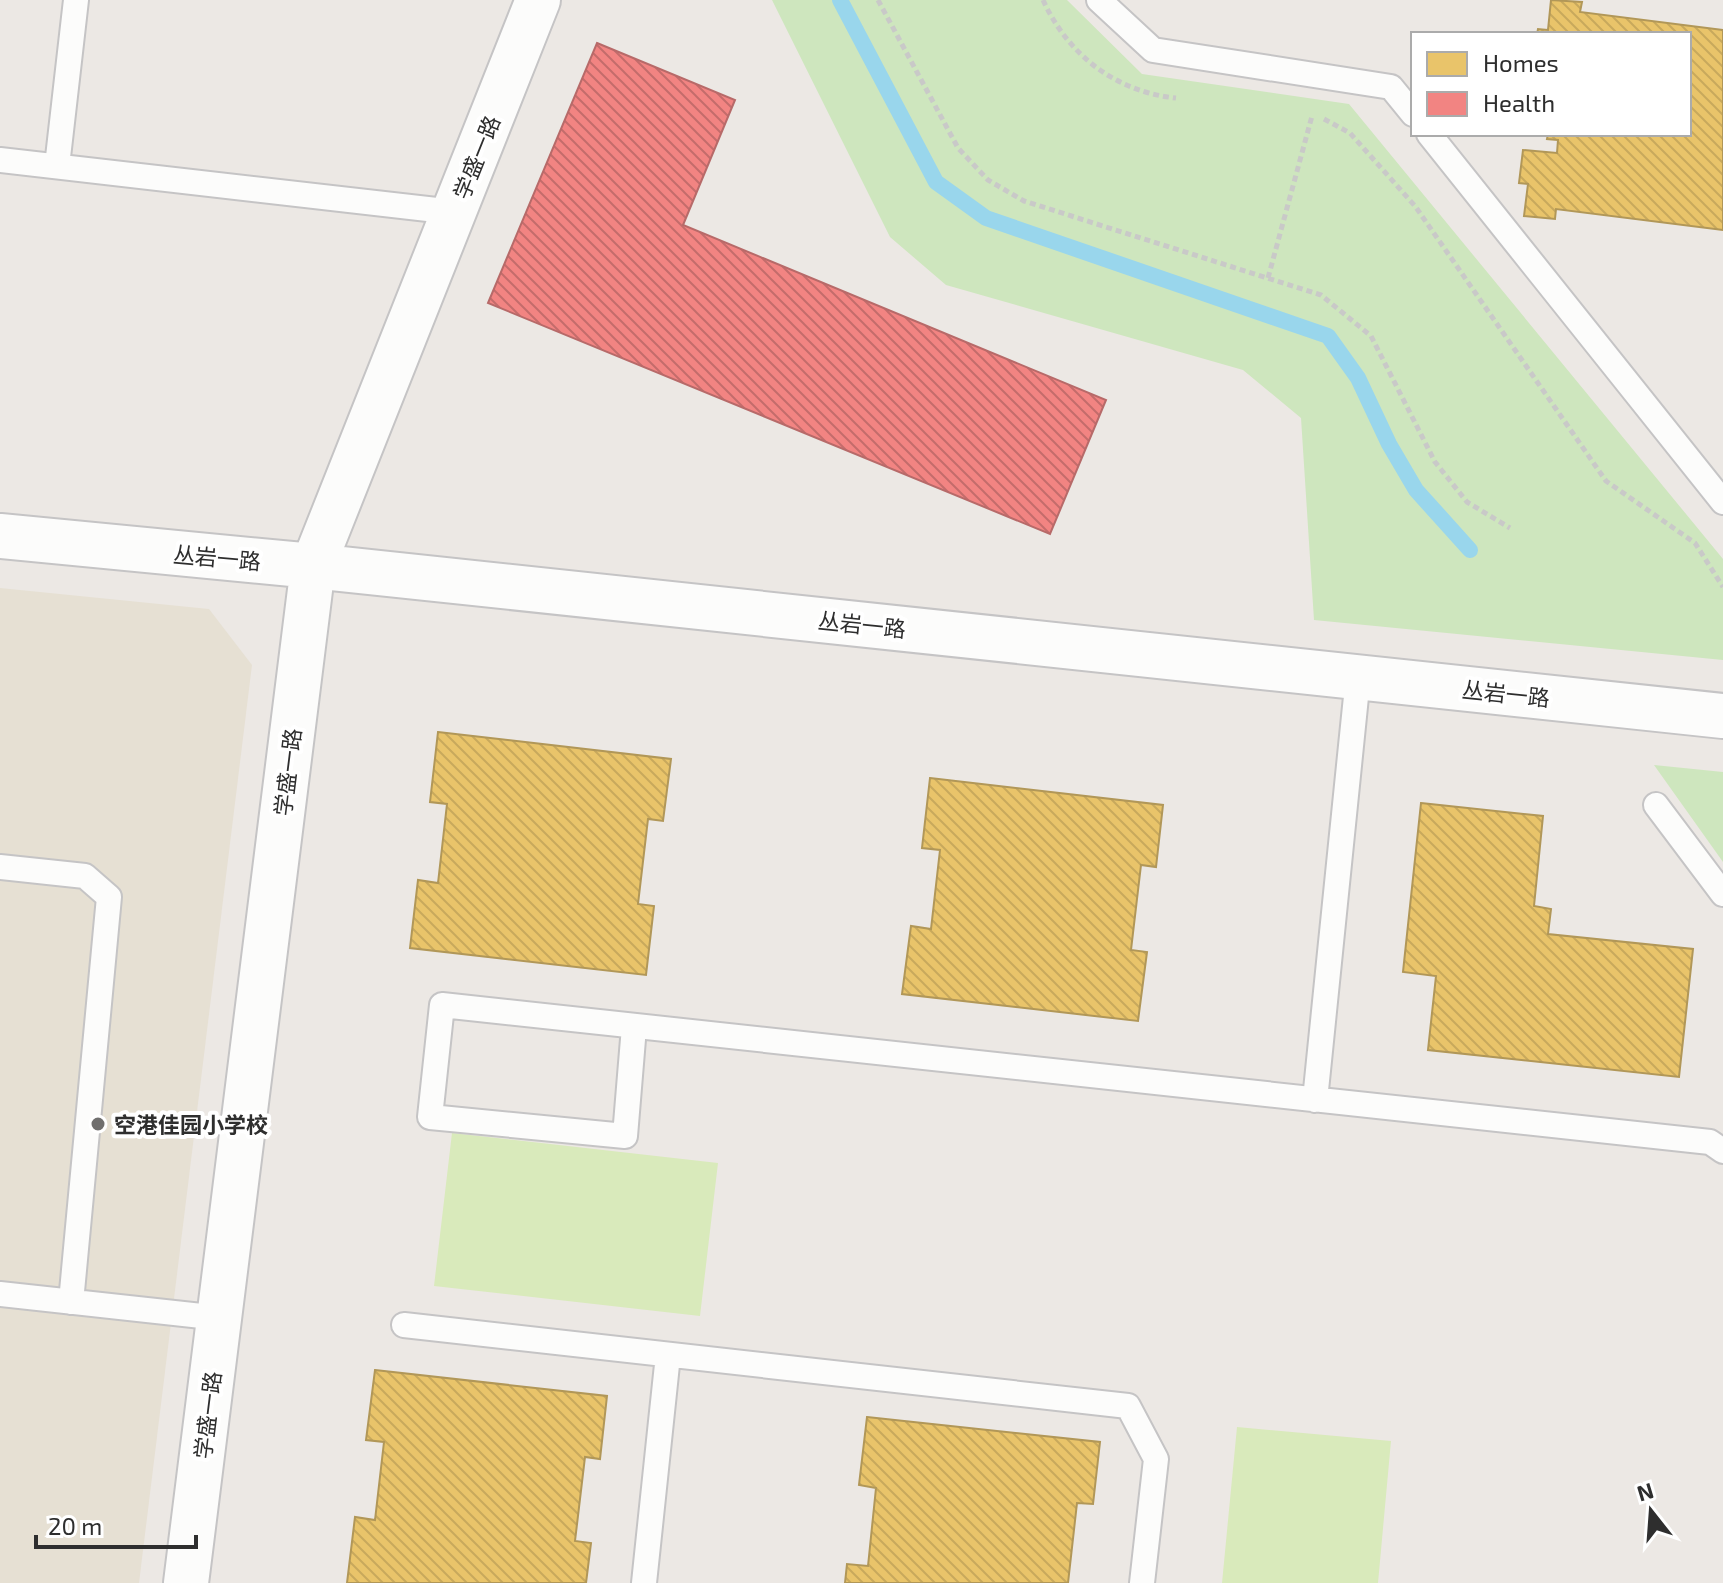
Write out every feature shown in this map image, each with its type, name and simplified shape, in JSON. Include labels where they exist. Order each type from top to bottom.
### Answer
[{"type":"street","name":"学盛一路","points":[[186,1583],[313,566],[538,0]]},
{"type":"street","name":"丛岩一路","points":[[0,536],[313,566],[1723,716]]},
{"type":"lane","points":[[57,166],[76,0]]},
{"type":"lane","points":[[1099,0],[1153,50],[1391,87],[1411,112]]},
{"type":"lane","points":[[1431,136],[1723,502]]},
{"type":"lane","points":[[0,160],[454,212]]},
{"type":"lane","points":[[1315,1100],[1358,677]]},
{"type":"lane","points":[[1656,805],[1723,894]]},
{"type":"lane","points":[[0,867],[85,876],[109,897],[71,1302]]},
{"type":"lane","points":[[634,1027],[625,1136],[430,1117],[442,1005],[1710,1142],[1723,1151]]},
{"type":"lane","points":[[0,1294],[220,1318]]},
{"type":"lane","points":[[404,1325],[1128,1406],[1156,1459],[1142,1583]]},
{"type":"lane","points":[[644,1583],[668,1355]]},
{"type":"path","points":[[878,0],[958,148],[988,180],[1024,201],[1321,295],[1371,336],[1435,462],[1467,502],[1510,528]]},
{"type":"path","points":[[1043,0],[1057,31],[1098,71],[1147,95],[1177,98]]},
{"type":"path","points":[[1298,111],[1350,133],[1415,206],[1606,481],[1695,543],[1723,587]]},
{"type":"path","points":[[1268,278],[1312,116]]},
{"type":"shaded area","name":"空港佳园小学校","points":[[0,588],[209,609],[252,665],[139,1583],[0,1583]]},
{"type":"green space","points":[[772,0],[1067,0],[1142,74],[1349,104],[1723,559],[1723,660],[1314,620],[1301,418],[1243,370],[946,285],[890,237]]},
{"type":"green space","points":[[1654,765],[1723,772],[1723,862]]},
{"type":"green space","points":[[452,1133],[718,1163],[700,1316],[434,1286]]},
{"type":"green space","points":[[1237,1427],[1391,1441],[1378,1583],[1222,1583]]},
{"type":"building: Homes","points":[[1551,0],[1582,2],[1580,12],[1723,30],[1723,230],[1556,209],[1555,219],[1524,216],[1528,184],[1519,183],[1523,150],[1557,153],[1558,140],[1547,139],[1548,136],[1691,136],[1691,32],[1537,32],[1538,29],[1548,30]]},
{"type":"building: Homes","points":[[438,732],[671,759],[663,821],[648,819],[638,904],[654,906],[646,975],[410,948],[418,880],[438,883],[447,804],[430,802]]},
{"type":"building: Homes","points":[[930,778],[1163,805],[1156,867],[1141,865],[1131,950],[1147,952],[1138,1021],[902,994],[911,926],[931,929],[940,850],[922,848]]},
{"type":"building: Homes","points":[[1421,803],[1543,816],[1534,906],[1551,909],[1548,934],[1693,949],[1679,1077],[1428,1050],[1436,976],[1403,972]]},
{"type":"building: Homes","points":[[375,1370],[607,1396],[600,1459],[585,1457],[575,1541],[591,1543],[586,1583],[347,1583],[355,1517],[375,1520],[384,1442],[366,1440]]},
{"type":"building: Homes","points":[[867,1417],[1100,1442],[1093,1504],[1077,1503],[1068,1583],[845,1583],[847,1564],[868,1566],[876,1488],[859,1485]]},
{"type":"building: Health","points":[[597,43],[735,100],[683,225],[1106,400],[1050,534],[488,303]]},
{"type":"waterway","points":[[840,0],[936,182],[986,218],[1328,336],[1358,378],[1389,444],[1416,490],[1470,550]]},
{"type":"place","name":"空港佳园小学校","points":[[98,1124]]}]
